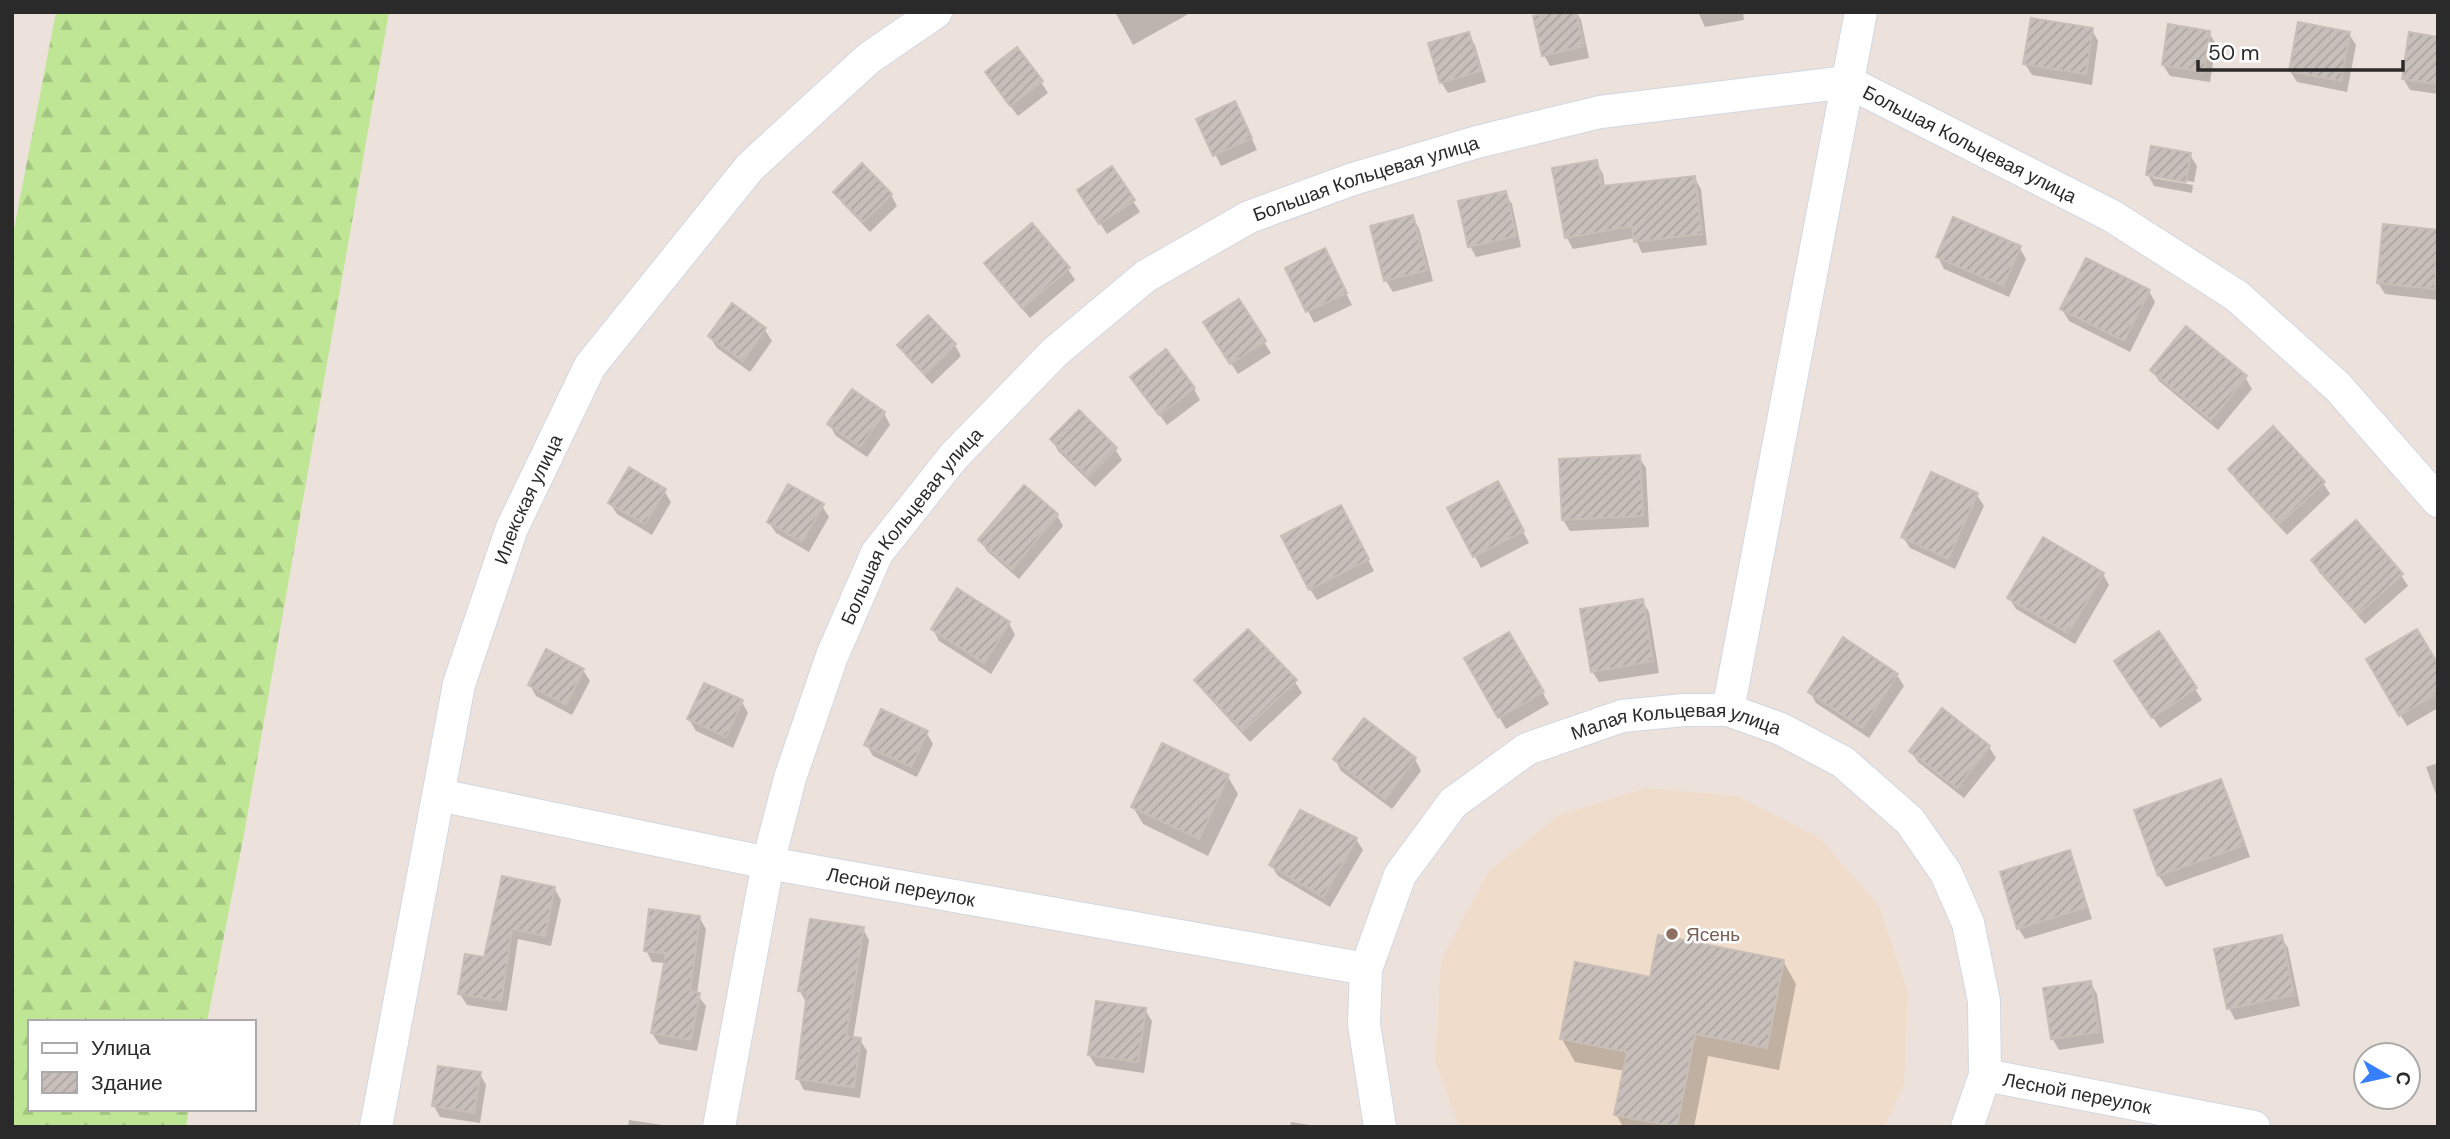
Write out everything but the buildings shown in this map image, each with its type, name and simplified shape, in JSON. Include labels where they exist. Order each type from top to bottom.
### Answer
[{"type":"street","name":"Илекская улица","points":[[376,1127],[459,684],[512,528],[590,366],[750,167],[869,58],[936,12]]},
{"type":"street","points":[[1728,710],[1861,12]]},
{"type":"street","name":"Большая Кольцевая улица","points":[[719,1127],[768,863],[790,778],[832,656],[877,553],[954,456],[1055,352],[1146,276],[1249,217],[1353,179],[1477,142],[1600,112],[1848,82],[2112,216],[2237,296],[2338,387],[2438,501]]},
{"type":"street","name":"Малая Кольцевая улица","points":[[1380,1127],[1364,1024],[1366,969],[1400,874],[1453,803],[1527,748],[1622,716],[1684,710],[1728,710],[1781,729],[1843,762],[1910,821],[1946,873],[1968,923],[1984,1001],[1984,1075],[1967,1127]]},
{"type":"street","name":"Лесной переулок","points":[[439,795],[768,863],[1366,969]]},
{"type":"street","name":"Лесной переулок","points":[[1984,1075],[2254,1127]]},
{"type":"shaded area","name":"Ясень","points":[[1646,788],[1737,796],[1818,837],[1879,906],[1908,992],[1904,1083],[1884,1127],[1459,1127],[1435,1062],[1441,961],[1488,872],[1559,815]]},
{"type":"green space","points":[[56,12],[389,12],[244,834],[207,1020],[28,1020],[28,1111],[189,1111],[186,1127],[12,1127],[12,239]]},
{"type":"place","name":"Ясень","points":[[1672,934]]}]
